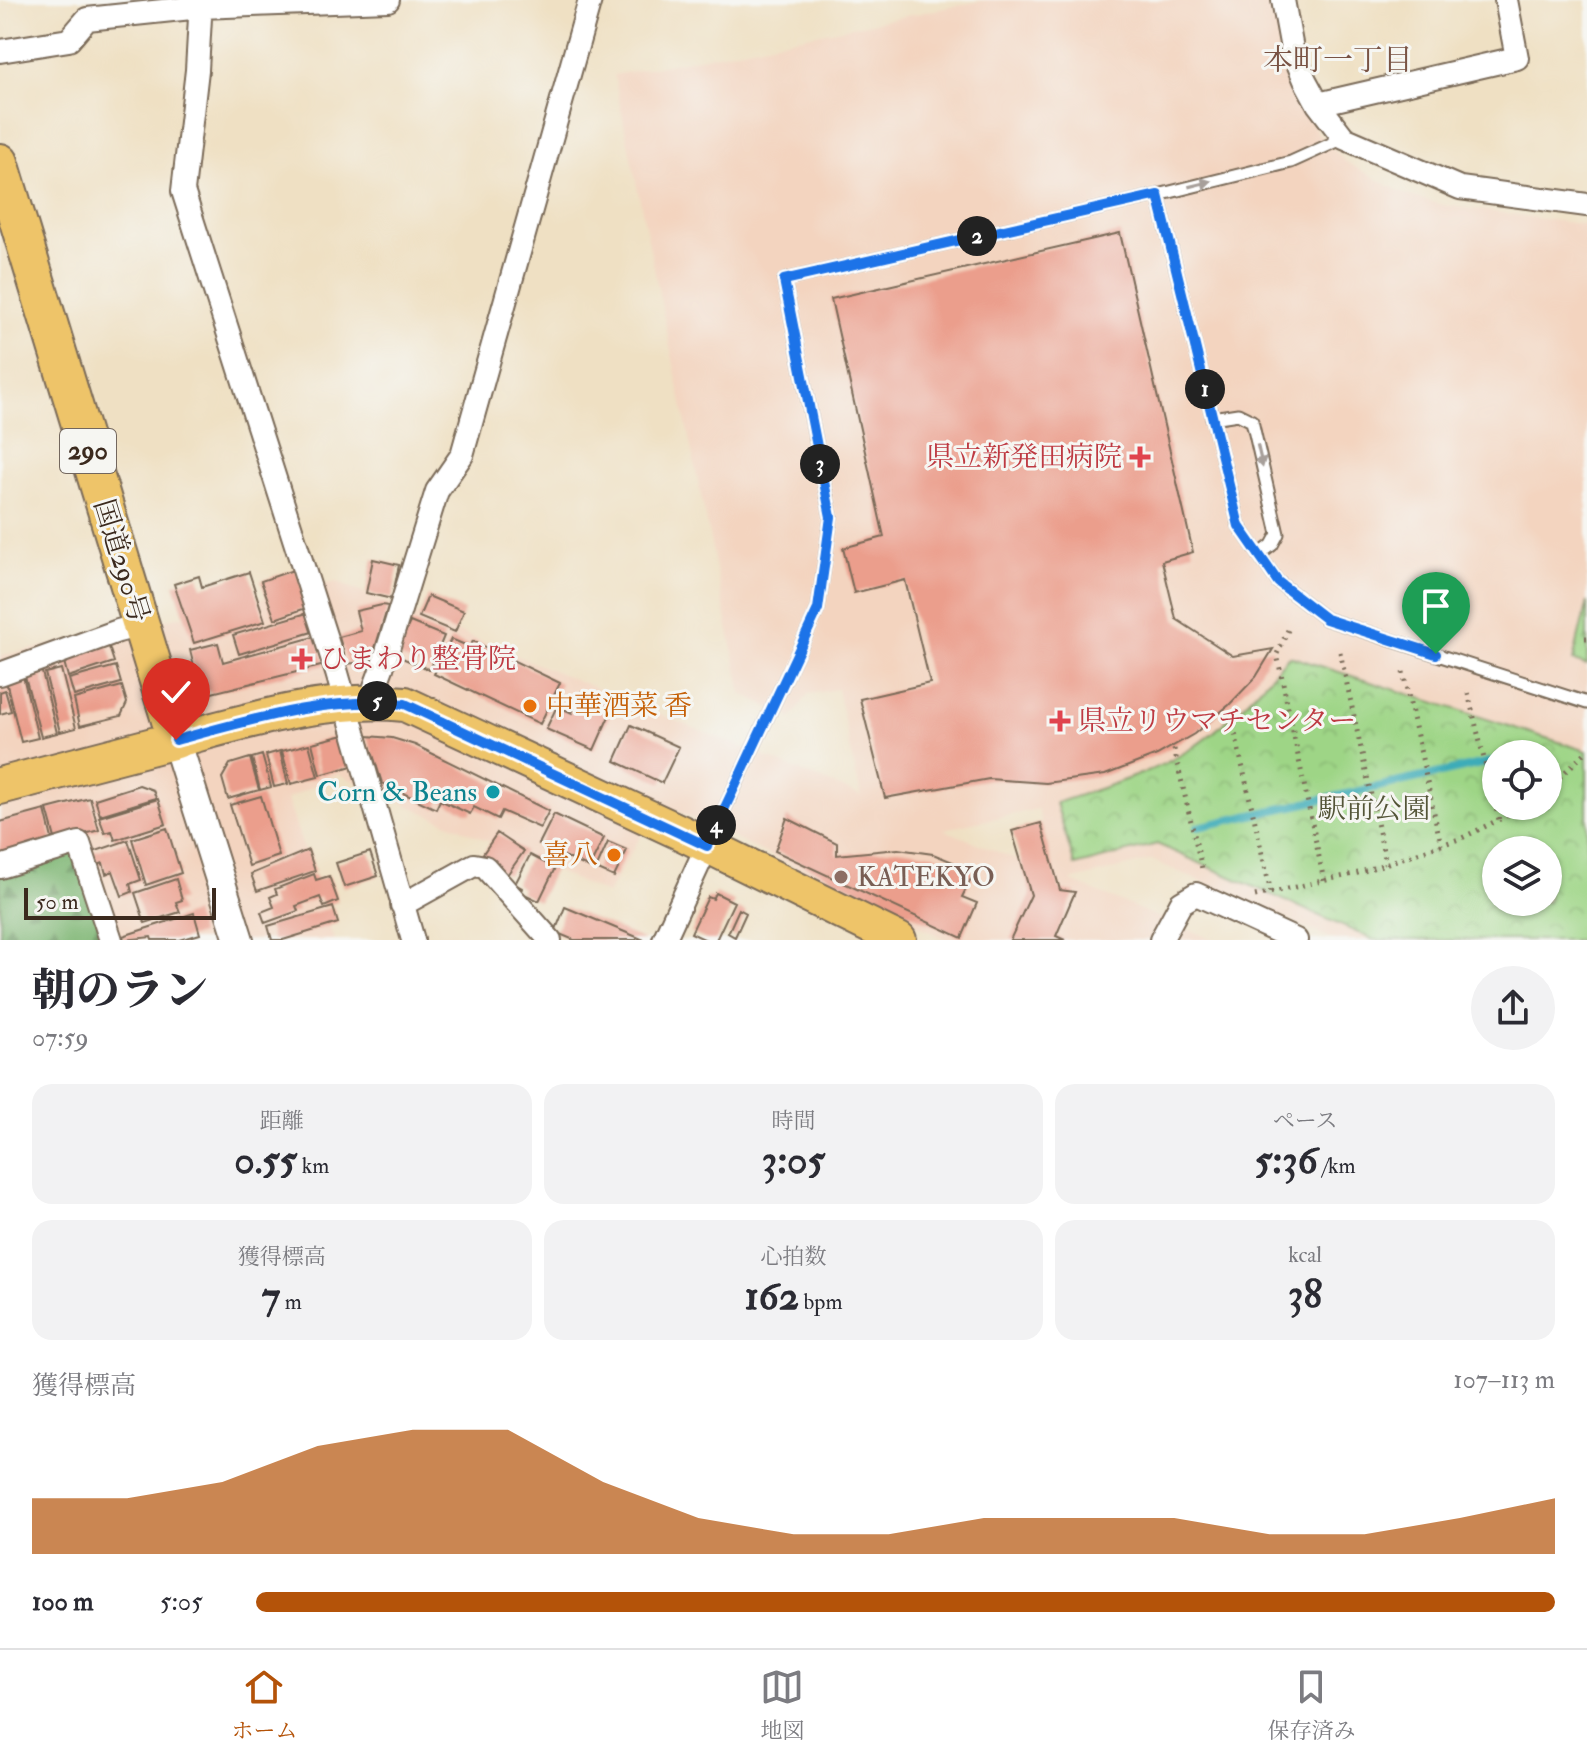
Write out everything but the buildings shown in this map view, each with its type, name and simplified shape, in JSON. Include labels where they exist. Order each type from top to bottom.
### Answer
[{"type":"highway","name":"国道290号","points":[[0,162],[176,740]]},
{"type":"highway","points":[[0,786],[176,740]]},
{"type":"main road","points":[[176,740],[323,704],[405,704],[899,940]]},
{"type":"street","points":[[0,51],[69,40],[87,19],[201,3],[388,0]]},
{"type":"street","points":[[358,702],[382,668],[437,491],[462,455],[590,0]]},
{"type":"street","points":[[1283,0],[1292,49],[1318,104],[1344,138],[1460,188],[1587,205]]},
{"type":"street","points":[[1318,104],[1517,58],[1506,0]]},
{"type":"street","points":[[201,3],[183,191],[358,702],[402,905],[413,940]]},
{"type":"street","points":[[0,674],[141,625]]},
{"type":"street","points":[[176,740],[239,940]]},
{"type":"street","points":[[0,867],[79,843],[111,940]]},
{"type":"street","points":[[664,940],[707,846]]},
{"type":"street","points":[[402,905],[474,865],[485,867],[550,940]]},
{"type":"street","points":[[1161,940],[1181,903],[1196,894],[1296,940]]},
{"type":"lane","points":[[707,846],[818,609],[831,517],[784,280],[1291,162],[1344,138]]},
{"type":"lane","points":[[1158,195],[1239,526],[1278,582],[1326,619],[1587,703]]},
{"type":"lane","points":[[1212,418],[1238,414],[1252,421],[1278,534],[1272,545],[1259,555]]},
{"type":"path","points":[[1288,630],[1277,654],[1324,881]]},
{"type":"path","points":[[1340,652],[1386,864]]},
{"type":"path","points":[[1403,672],[1441,845]]},
{"type":"path","points":[[1468,693],[1482,750]]},
{"type":"path","points":[[1230,711],[1271,893]]},
{"type":"path","points":[[1174,749],[1204,877]]},
{"type":"path","points":[[1562,775],[1587,751]]},
{"type":"path","points":[[1246,898],[1386,864],[1499,820]]},
{"type":"shaded area","name":"県立新発田病院","points":[[985,0],[1274,0],[1295,88],[1317,132],[1346,162],[1406,195],[1443,205],[1587,225],[1587,940],[1334,940],[1152,860],[1070,881],[1214,940],[948,940],[660,803],[607,894],[338,774],[287,799],[334,940],[122,940],[83,838],[0,863],[0,656],[336,582],[861,796],[837,689],[808,694],[792,718],[742,694],[614,75]],"holes":[[[1038,809],[1056,876],[945,830],[945,829]]]},
{"type":"green space","points":[[1587,602],[1587,665],[1573,661]]},
{"type":"green space","name":"駅前公園","points":[[1289,656],[1552,740],[1482,740],[1482,820],[1562,820],[1562,743],[1587,751],[1587,940],[1374,940],[1157,844],[1075,866],[1056,803],[1141,774],[1174,759],[1203,740],[1254,694]]},
{"type":"green space","points":[[79,843],[111,940],[0,940],[0,867]]},
{"type":"waterway","points":[[1198,827],[1482,764]]},
{"type":"place","name":"県立新発田病院","points":[[1140,457]]},
{"type":"place","name":"ひまわり整骨院","points":[[302,659]]},
{"type":"place","name":"中華酒菜 香","points":[[530,706]]},
{"type":"place","name":"県立リウマチセンター","points":[[1060,721]]},
{"type":"place","name":"Corn & Beans","points":[[493,792]]},
{"type":"place","name":"喜八","points":[[614,855]]},
{"type":"place","name":"KATEKYO","points":[[841,877]]},
{"type":"district","name":"本町一丁目","points":[[1338,60]]},
{"type":"route","points":[[176,740],[323,704],[370,700],[405,704],[707,846],[818,609],[831,517],[784,280],[1158,195],[1239,526],[1278,582],[1326,619],[1436,654]]}]
